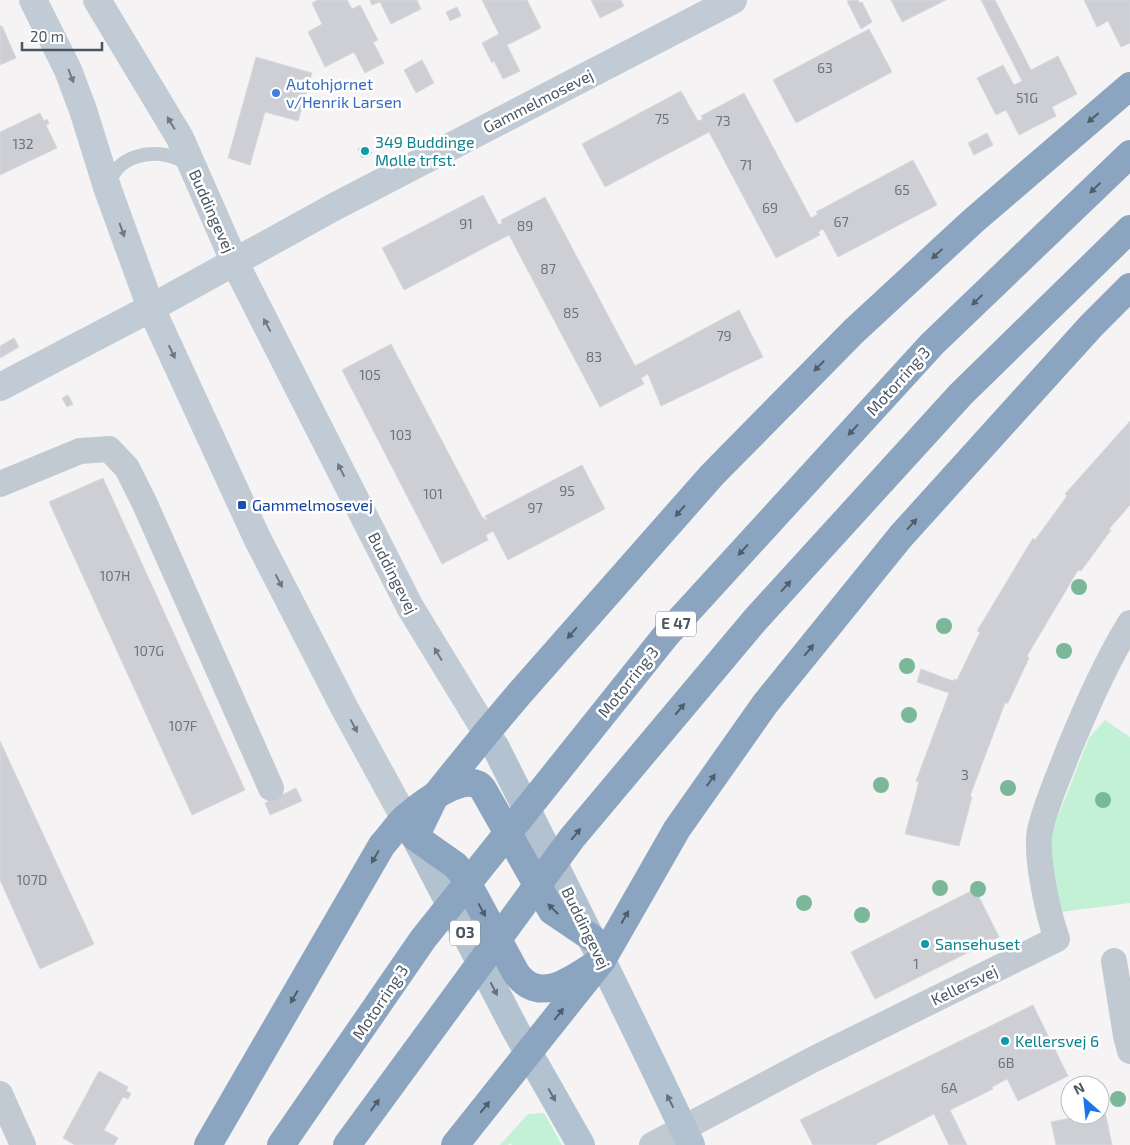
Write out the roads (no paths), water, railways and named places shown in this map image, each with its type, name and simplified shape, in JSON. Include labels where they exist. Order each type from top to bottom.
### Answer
[{"type":"highway","points":[[208,1145],[382,845],[410,828],[435,796],[492,740],[519,694],[712,475],[854,331],[973,221],[1130,86]]},
{"type":"highway","name":"Motorring 3","points":[[281,1145],[423,939],[667,634],[932,344],[1130,154]]},
{"type":"highway","points":[[347,1145],[572,838],[755,620],[961,394],[1130,229]]},
{"type":"highway","points":[[455,1145],[529,1052],[677,829],[765,704],[901,536],[1090,326],[1130,287]]},
{"type":"highway","points":[[435,796],[465,782],[474,782],[482,787],[552,911],[597,949]]},
{"type":"highway","points":[[410,828],[462,873],[516,973],[530,987],[539,989],[549,988],[566,983],[597,949]]},
{"type":"main road","name":"Buddingevej","points":[[492,740],[597,949],[687,1136]]},
{"type":"main road","name":"O3","points":[[410,828],[515,1029],[581,1145]]},
{"type":"street","points":[[33,0],[68,70],[83,110],[108,190],[151,308],[257,538],[345,709],[410,828]]},
{"type":"street","name":"Buddingevej","points":[[97,0],[180,138],[235,263],[410,607],[463,696],[492,740]]},
{"type":"street","name":"Gammelmosevej","points":[[0,387],[235,263],[334,207],[733,0]]},
{"type":"street","points":[[0,484],[80,451],[109,449],[127,468],[144,502],[271,788]]},
{"type":"street","name":"Kellersvej","points":[[652,1145],[687,1136],[812,1060],[1057,938],[1040,863],[1040,831],[1055,785],[1089,700],[1109,658],[1130,623]]},
{"type":"street","points":[[1114,961],[1130,1051]]},
{"type":"street","points":[[0,1094],[23,1145]]},
{"type":"lane","points":[[108,190],[110,178],[118,168],[129,160],[147,153],[178,158],[196,175]]},
{"type":"place","name":"Autohjørnet v/Henrik Larsen","points":[[276,93]]},
{"type":"place","name":"349 Buddinge Mølle trfst.","points":[[365,151]]},
{"type":"place","name":"Gammelmosevej","points":[[242,505]]},
{"type":"place","name":"Sansehuset","points":[[925,944]]},
{"type":"place","name":"Kellersvej 6","points":[[1005,1041]]}]
